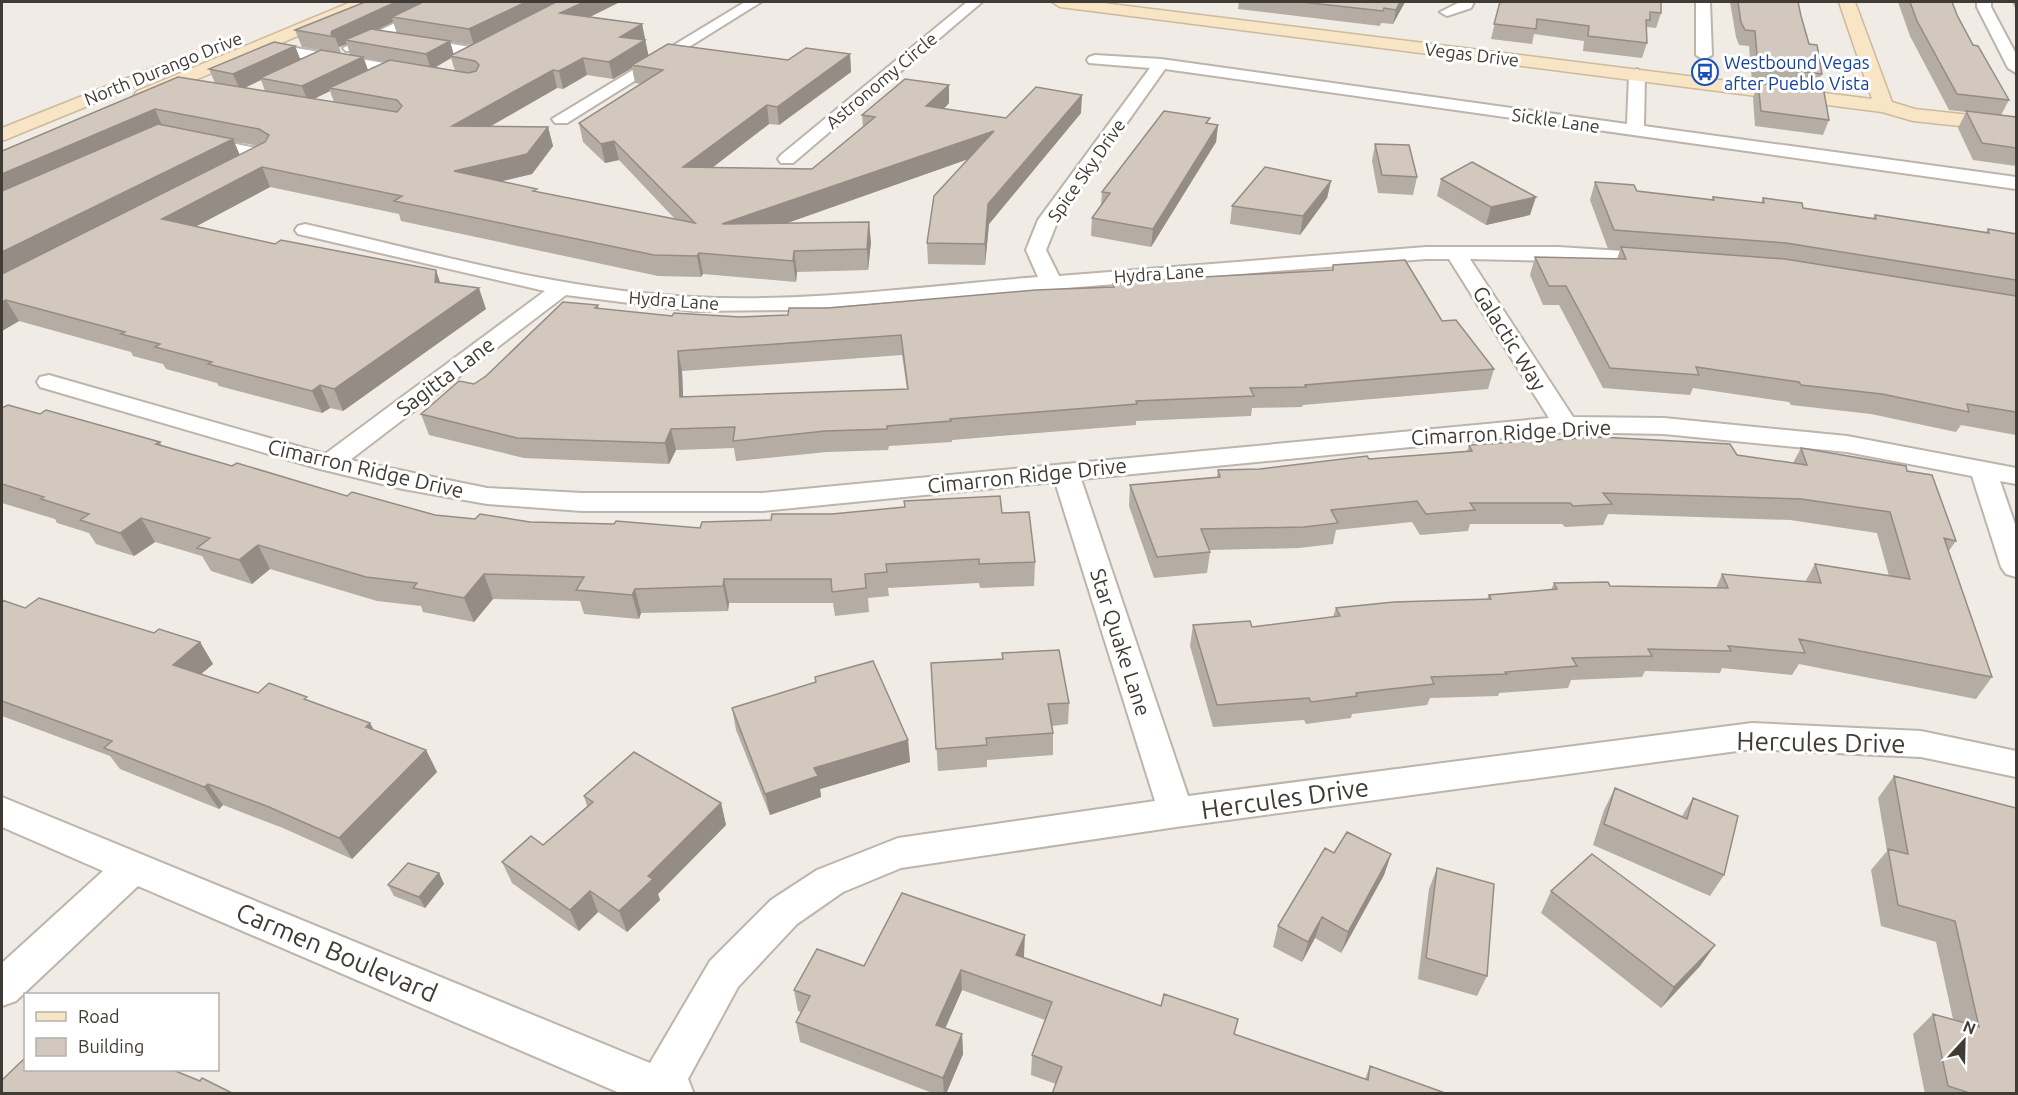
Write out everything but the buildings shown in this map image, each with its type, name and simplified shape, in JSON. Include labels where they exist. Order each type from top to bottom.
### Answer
[{"type":"main road","name":"North Durango Drive","points":[[2,135],[325,2]]},
{"type":"main road","name":"North Durango Drive","points":[[34,142],[364,2]]},
{"type":"main road","name":"Vegas Drive","points":[[1060,2],[1884,106],[1913,115],[2016,126]]},
{"type":"main road","points":[[1847,2],[1884,106]]},
{"type":"main road","name":"Vegas Drive","points":[[1884,106],[1913,103],[1988,112],[2016,119]]},
{"type":"street","points":[[346,50],[449,2]]},
{"type":"street","points":[[561,119],[754,2]]},
{"type":"street","name":"Astronomy Circle","points":[[787,159],[975,2]]},
{"type":"street","points":[[1447,12],[1466,5],[1467,2]]},
{"type":"street","points":[[1703,2],[1704,55]]},
{"type":"street","points":[[1984,2],[1984,7],[2016,69]]},
{"type":"street","points":[[373,37],[482,50],[451,68]]},
{"type":"street","points":[[2000,37],[2016,39]]},
{"type":"street","points":[[258,47],[434,77]]},
{"type":"street","points":[[302,69],[325,58]]},
{"type":"street","name":"Sickle Lane","points":[[1095,60],[1161,64],[2016,183]]},
{"type":"street","name":"Spice Sky Drive","points":[[1051,282],[1036,250],[1048,220],[1161,64]]},
{"type":"street","points":[[364,84],[395,69]]},
{"type":"street","points":[[1635,131],[1637,74]]},
{"type":"street","points":[[186,139],[266,155],[235,171]]},
{"type":"street","name":"Hydra Lane","points":[[305,230],[562,288],[693,304],[760,303],[1455,252],[1558,253],[1673,261]]},
{"type":"street","name":"Galactic Way","points":[[1455,252],[1565,424]]},
{"type":"street","name":"Sagitta Lane","points":[[329,463],[562,288]]},
{"type":"street","name":"Cimarron Ridge Drive","points":[[49,382],[329,463],[403,482],[488,496],[582,502],[762,502],[1565,424],[1664,426],[1847,444],[2016,476]]},
{"type":"street","points":[[1983,470],[2016,567]]},
{"type":"street","name":"Star Quake Lane","points":[[1065,471],[1176,812]]},
{"type":"street","name":"Hercules Drive","points":[[666,1091],[724,974],[784,912],[830,881],[898,853],[1176,812],[1752,736],[1921,744],[2016,764]]},
{"type":"street","name":"Carmen Boulevard","points":[[2,812],[666,1091]]},
{"type":"street","points":[[2,988],[134,866]]},
{"type":"place","name":"Westbound Vegas after Pueblo Vista","points":[[1705,72]]}]
